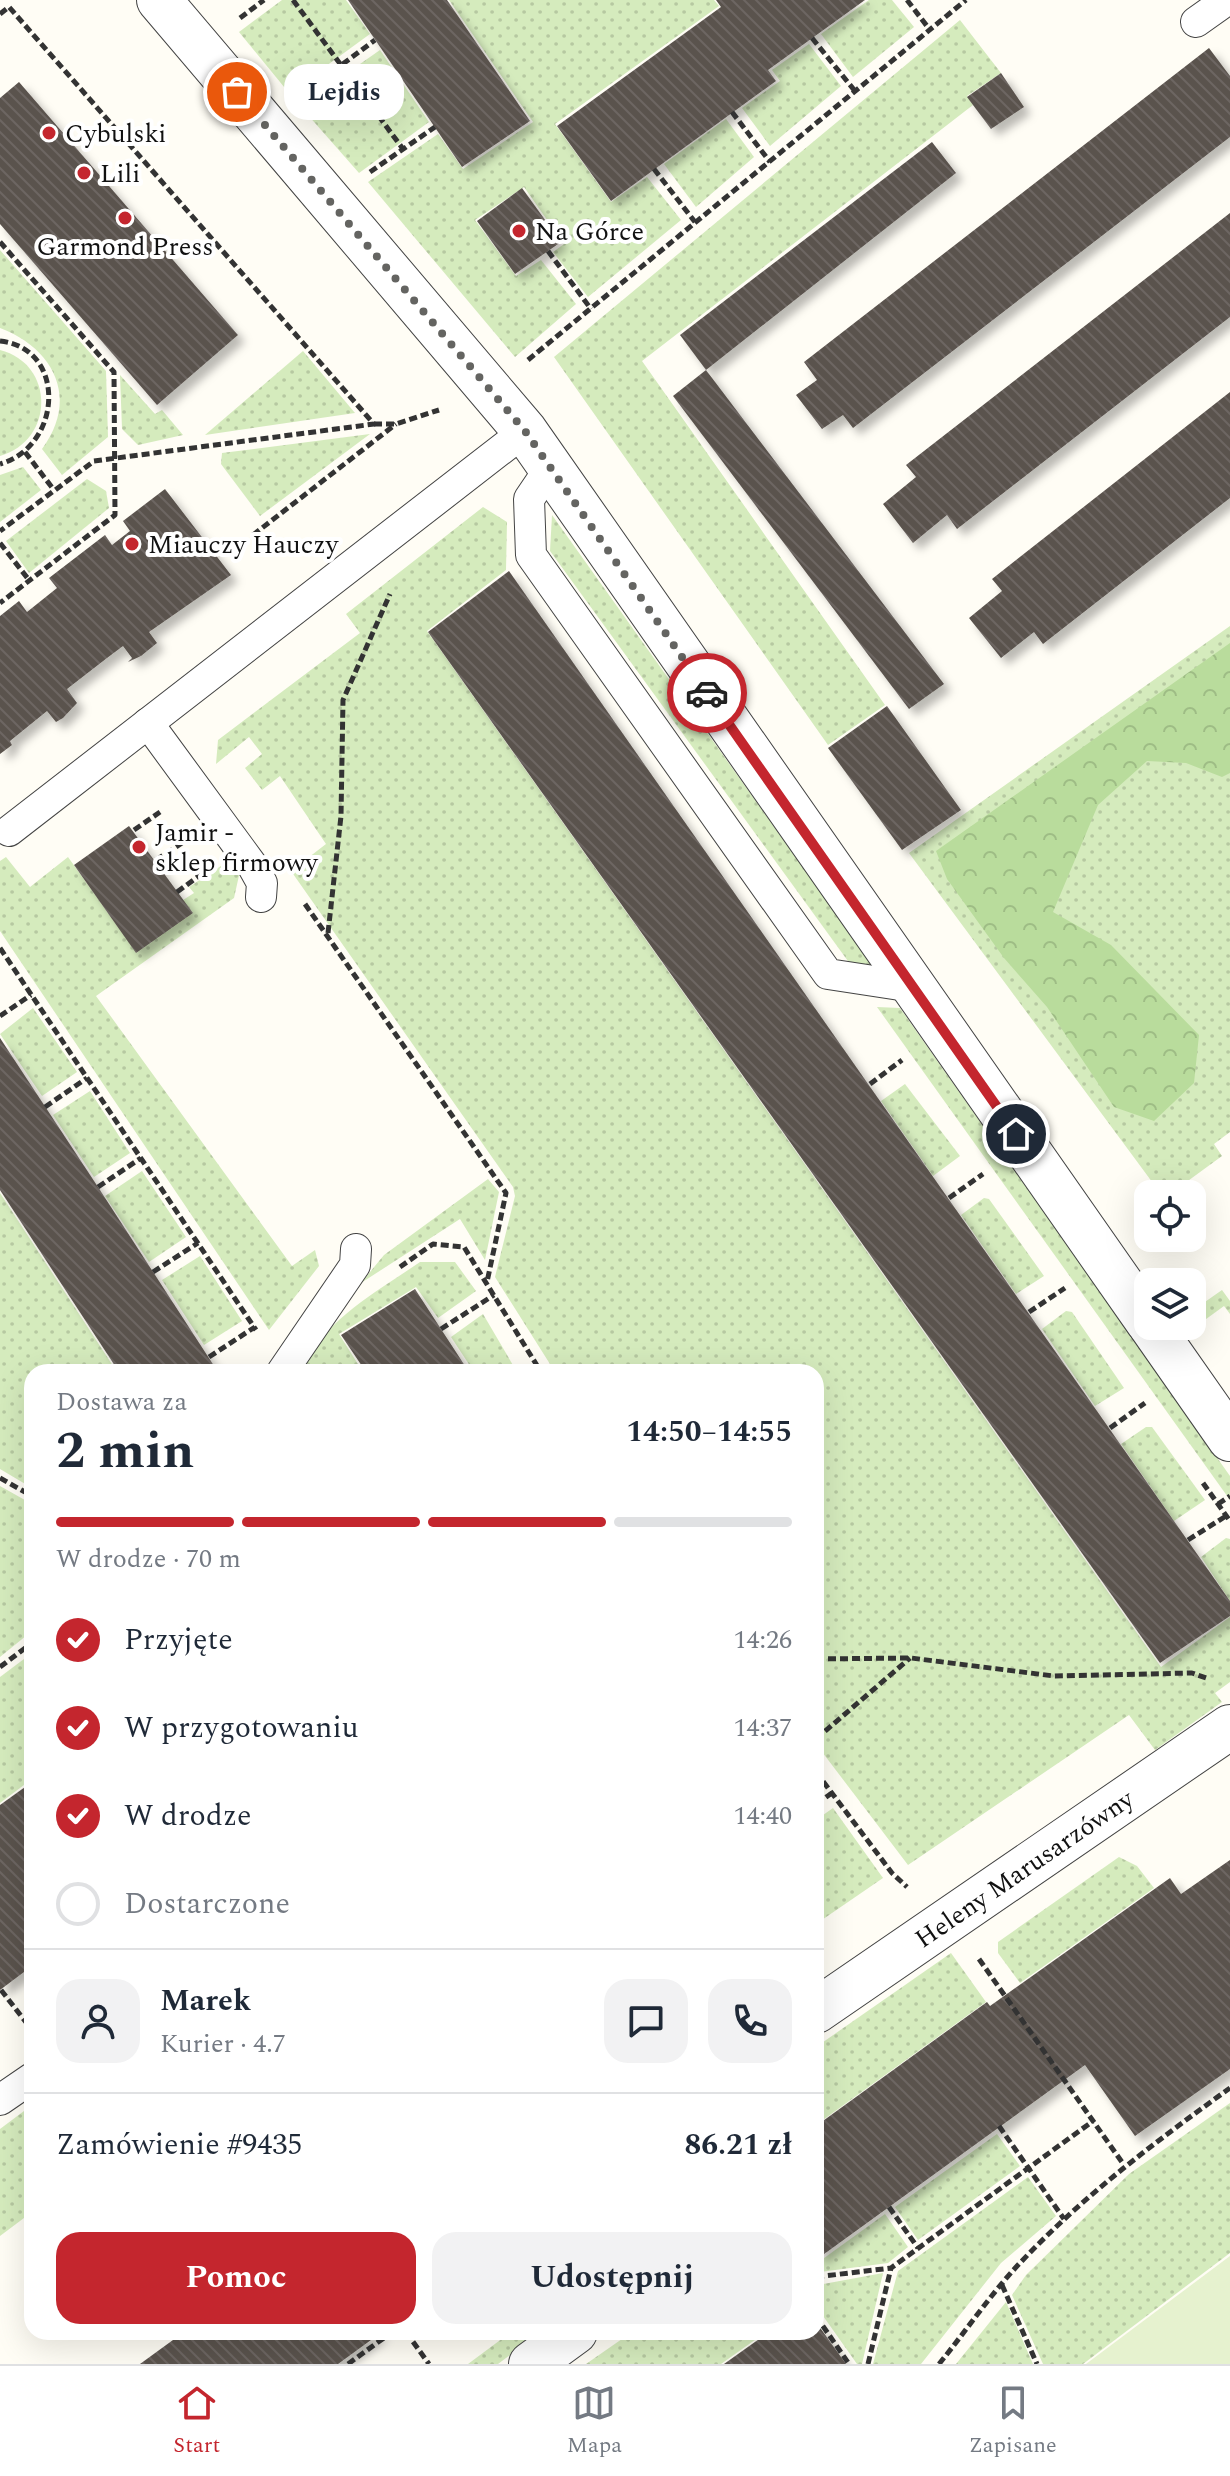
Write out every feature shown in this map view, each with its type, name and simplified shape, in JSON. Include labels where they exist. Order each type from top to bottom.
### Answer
[{"type":"street","points":[[159,0],[502,377],[525,431],[550,468],[1134,1303]]},
{"type":"street","points":[[1160,1340],[1230,1439]]},
{"type":"street","name":"Heleny Marusarzówny","points":[[824,2005],[1230,1727]]},
{"type":"street","points":[[531,2364],[564,2340]]},
{"type":"lane","points":[[1196,22],[1227,0]]},
{"type":"lane","points":[[9,831],[525,431]]},
{"type":"lane","points":[[550,468],[529,499],[531,555],[828,974],[913,987]]},
{"type":"lane","points":[[148,723],[252,865],[262,883],[261,897]]},
{"type":"lane","points":[[287,1364],[355,1265],[356,1249]]},
{"type":"lane","points":[[0,2100],[24,2084]]},
{"type":"path","points":[[239,19],[264,0]]},
{"type":"path","points":[[293,0],[403,149]]},
{"type":"path","points":[[907,0],[930,30]]},
{"type":"path","points":[[0,531],[94,461],[374,424],[396,424],[443,409],[502,377],[591,309],[966,0]]},
{"type":"path","points":[[0,14],[8,3],[374,424]]},
{"type":"path","points":[[812,38],[855,91]]},
{"type":"path","points":[[301,96],[375,40]]},
{"type":"path","points":[[732,112],[770,162]]},
{"type":"path","points":[[368,174],[435,127]]},
{"type":"path","points":[[654,169],[695,222]]},
{"type":"path","points":[[0,242],[114,372],[117,458],[115,515],[0,603]]},
{"type":"path","points":[[548,251],[591,309]]},
{"type":"path","points":[[0,341],[27,353],[38,364],[47,384],[48,420],[40,436],[25,452],[0,464]]},
{"type":"path","points":[[253,535],[396,424]]},
{"type":"path","points":[[25,452],[54,490]]},
{"type":"path","points":[[0,543],[29,580]]},
{"type":"path","points":[[328,935],[341,816],[343,700],[394,585]]},
{"type":"path","points":[[252,865],[283,874],[506,1193],[487,1282]]},
{"type":"path","points":[[0,948],[277,1364]]},
{"type":"path","points":[[0,1016],[31,995]]},
{"type":"path","points":[[870,1084],[902,1060]]},
{"type":"path","points":[[45,1107],[87,1078]]},
{"type":"path","points":[[98,1187],[141,1158]]},
{"type":"path","points":[[949,1198],[984,1174]]},
{"type":"path","points":[[153,1272],[198,1243]]},
{"type":"path","points":[[397,1269],[433,1244],[464,1247],[536,1364]]},
{"type":"path","points":[[1029,1312],[1066,1287]]},
{"type":"path","points":[[441,1329],[494,1295]]},
{"type":"path","points":[[209,1357],[255,1327]]},
{"type":"path","points":[[1110,1428],[1146,1403]]},
{"type":"path","points":[[0,1478],[24,1492]]},
{"type":"path","points":[[1218,1504],[1230,1496]]},
{"type":"path","points":[[1188,1540],[1226,1516]]},
{"type":"path","points":[[0,1667],[24,1649]]},
{"type":"path","points":[[824,1659],[911,1658],[1054,1676],[1192,1673],[1217,1682]]},
{"type":"path","points":[[824,1732],[911,1658]]},
{"type":"path","points":[[824,1782],[892,1873],[968,1943],[1124,2165]]},
{"type":"path","points":[[824,1798],[832,1793]]},
{"type":"path","points":[[1,1990],[24,2020]]},
{"type":"path","points":[[939,2364],[1002,2285],[1064,2219],[1124,2165],[1230,2088]]},
{"type":"path","points":[[824,2276],[891,2268],[1093,2121]]},
{"type":"path","points":[[999,2126],[1064,2219]]},
{"type":"path","points":[[889,2207],[918,2248]]},
{"type":"path","points":[[868,2364],[891,2268]]},
{"type":"path","points":[[1002,2285],[1037,2364]]},
{"type":"path","points":[[824,2328],[849,2364]]},
{"type":"path","points":[[348,2364],[381,2340]]},
{"type":"path","points":[[412,2340],[429,2364]]},
{"type":"green space","points":[[282,0],[346,0],[370,34],[289,93],[239,32]]},
{"type":"green space","points":[[449,0],[714,0],[719,6],[555,124],[611,202],[647,177],[681,220],[588,297],[553,252],[564,244],[524,187],[475,220],[516,276],[541,260],[576,304],[515,357],[368,182],[438,134],[463,169],[533,122]]},
{"type":"green space","points":[[869,0],[892,0],[914,27],[853,77],[821,34]]},
{"type":"green space","points":[[960,20],[1001,73],[967,96],[973,105],[642,361],[885,705],[828,745],[554,357]]},
{"type":"green space","points":[[809,44],[841,86],[770,146],[742,108],[780,81],[772,70]]},
{"type":"green space","points":[[380,50],[429,122],[359,173],[300,106]]},
{"type":"green space","points":[[726,119],[754,157],[696,207],[664,164]]},
{"type":"green space","points":[[0,250],[106,371],[108,437],[62,475],[42,449],[59,412],[56,378],[35,349],[0,328]]},
{"type":"green space","points":[[0,350],[18,358],[31,370],[39,385],[41,402],[39,419],[31,435],[18,447],[0,456]]},
{"type":"green space","points":[[303,351],[355,413],[205,435]]},
{"type":"green space","points":[[120,375],[155,414],[162,410],[183,435],[138,445],[122,429]]},
{"type":"green space","points":[[370,434],[260,516],[221,464],[222,453]]},
{"type":"green space","points":[[23,467],[41,490],[0,522],[0,475]]},
{"type":"green space","points":[[87,479],[106,491],[109,508],[29,573],[6,541]]},
{"type":"green space","points":[[483,507],[507,522],[506,570],[427,631],[1161,1667],[1230,1617],[1230,1682],[1215,1693],[1222,1702],[1155,1750],[1129,1715],[908,1865],[824,1755],[824,1364],[550,1364],[495,1277],[515,1196],[513,1187],[291,871],[326,844],[280,776],[262,790],[245,768],[262,754],[249,737],[216,764],[218,740],[360,633],[346,614]]},
{"type":"green space","points":[[552,515],[874,967],[853,968],[550,551]]},
{"type":"green space","points":[[1230,626],[1230,1132],[1214,1144],[1222,1156],[1189,1180],[1151,1180],[909,853]]},
{"type":"green space","points":[[1230,643],[1230,773],[1222,777],[1186,763],[1147,761],[1098,805],[1053,912],[1111,945],[1199,1035],[1194,1083],[1154,1121],[1114,1107],[1047,1007],[1004,958],[947,879],[936,851]]},
{"type":"green space","points":[[6,857],[30,887],[68,857],[136,952],[192,912],[183,900],[194,893],[189,887],[230,860],[240,871],[234,898],[96,996],[292,1266],[315,1250],[319,1266],[269,1330],[0,931],[0,861]]},
{"type":"green space","points":[[877,1007],[900,1008],[1230,1476],[1230,1500]]},
{"type":"green space","points":[[33,1008],[77,1072],[42,1096],[0,1034]]},
{"type":"green space","points":[[905,1084],[960,1156],[933,1176],[881,1101]]},
{"type":"green space","points":[[90,1091],[130,1153],[94,1177],[53,1115]]},
{"type":"green space","points":[[142,1171],[186,1237],[149,1262],[105,1196]]},
{"type":"green space","points":[[488,1179],[499,1192],[485,1260],[460,1219],[361,1283],[384,1255]]},
{"type":"green space","points":[[0,1193],[112,1364],[24,1364],[24,1483],[0,1469]]},
{"type":"green space","points":[[984,1198],[989,1199],[1044,1276],[1016,1294],[961,1215]]},
{"type":"green space","points":[[200,1256],[242,1321],[204,1345],[162,1280]]},
{"type":"green space","points":[[420,1262],[455,1262],[476,1291],[438,1318],[416,1287],[339,1334],[358,1364],[305,1364],[336,1323]]},
{"type":"green space","points":[[1222,1290],[1230,1301],[1230,1314],[1224,1306],[1206,1319],[1206,1301]]},
{"type":"green space","points":[[1066,1311],[1072,1312],[1124,1388],[1095,1406],[1042,1329]]},
{"type":"green space","points":[[483,1314],[512,1364],[469,1364],[451,1337]]},
{"type":"green space","points":[[1146,1427],[1152,1427],[1205,1500],[1174,1521],[1121,1444]]},
{"type":"green space","points":[[0,1486],[24,1500],[24,1638],[0,1657]]},
{"type":"green space","points":[[1226,1538],[1230,1539],[1230,1601],[1201,1557]]},
{"type":"green space","points":[[24,1659],[24,1785],[0,1803],[0,1677]]},
{"type":"green space","points":[[833,1808],[883,1878],[824,1919],[824,1814]]},
{"type":"green space","points":[[1119,1857],[1137,1866],[1154,1888],[1020,1983],[998,1953],[998,1942]]},
{"type":"green space","points":[[951,1953],[986,2002],[824,2119],[824,2041]]},
{"type":"green space","points":[[1230,2103],[1230,2253],[1083,2364],[1043,2364],[1012,2295],[1026,2275],[1129,2174]]},
{"type":"green space","points":[[24,2111],[24,2218],[0,2236],[0,2129]]},
{"type":"green space","points":[[997,2134],[1020,2166],[918,2240],[895,2207]]},
{"type":"green space","points":[[1028,2177],[1056,2216],[1001,2263],[921,2364],[873,2364],[898,2271]]},
{"type":"green space","points":[[885,2214],[908,2247],[888,2263],[824,2271],[824,2258]]},
{"type":"green space","points":[[1230,2256],[1230,2364],[1086,2364]]},
{"type":"green space","points":[[883,2273],[862,2364],[857,2364],[824,2317],[824,2284]]},
{"type":"green space","points":[[1006,2302],[1033,2364],[956,2364]]},
{"type":"green space","points":[[500,2340],[530,2340],[498,2364],[468,2364]]},
{"type":"green space","points":[[620,2340],[755,2340],[721,2364],[586,2364]]},
{"type":"building","points":[[348,0],[447,0],[530,121],[462,167]]},
{"type":"building","points":[[716,0],[865,0],[768,70],[776,81],[611,201],[557,126],[721,7]]},
{"type":"building","points":[[1209,48],[1230,76],[1230,137],[853,428],[843,415],[822,429],[796,395],[817,380],[804,362]]},
{"type":"building","points":[[1001,73],[1024,107],[991,129],[967,97]]},
{"type":"building","points":[[19,82],[238,335],[157,405],[0,224],[0,98]]},
{"type":"building","points":[[932,142],[956,173],[706,370],[680,335]]},
{"type":"building","name":"Na Górce","points":[[522,188],[561,242],[515,274],[477,221]]},
{"type":"building","points":[[1230,213],[1230,317],[957,529],[947,515],[913,543],[883,504],[916,477],[906,465]]},
{"type":"building","points":[[706,370],[944,684],[909,709],[673,396]]},
{"type":"building","points":[[1230,392],[1230,498],[1043,644],[1034,632],[1001,658],[969,618],[1002,591],[992,579]]},
{"type":"building","points":[[165,489],[231,575],[149,632],[157,643],[141,656],[128,662],[132,658],[123,646],[107,658],[67,689],[77,703],[63,718],[56,722],[47,711],[10,741],[12,745],[0,754],[0,616],[19,601],[27,612],[57,588],[49,578],[105,535],[112,545],[130,531],[123,521]]},
{"type":"building","points":[[509,571],[1230,1601],[1230,1616],[1160,1663],[428,632]]},
{"type":"building","points":[[887,706],[961,810],[902,850],[828,748]]},
{"type":"building","points":[[129,826],[193,913],[136,953],[74,865]]},
{"type":"building","points":[[0,1038],[213,1364],[114,1364],[0,1190]]},
{"type":"building","points":[[415,1289],[464,1364],[361,1364],[341,1335]]},
{"type":"building","points":[[24,1788],[24,1972],[0,1990],[0,1805]]},
{"type":"building","points":[[1230,1860],[1230,2069],[1135,2136],[1085,2065],[824,2254],[824,2120],[987,2002],[990,2006],[1170,1878],[1181,1894]]},
{"type":"building","points":[[824,2333],[846,2364],[724,2364],[758,2340],[824,2340]]},
{"type":"building","points":[[173,2340],[371,2340],[338,2364],[140,2364]]},
{"type":"way so far","points":[[237,92],[525,431],[707,693]]},
{"type":"place","name":"Lejdis","points":[[237,92]]},
{"type":"place","name":"Cybulski","points":[[49,133]]},
{"type":"place","name":"Lili","points":[[84,173]]},
{"type":"place","name":"Garmond Press","points":[[125,218]]},
{"type":"place","name":"Na Górce","points":[[519,231]]},
{"type":"place","name":"Miauczy Hauczy","points":[[132,544]]},
{"type":"place","name":"Jamir - sklep firmowy","points":[[139,847]]},
{"type":"route","points":[[707,693],[1016,1134]]}]
